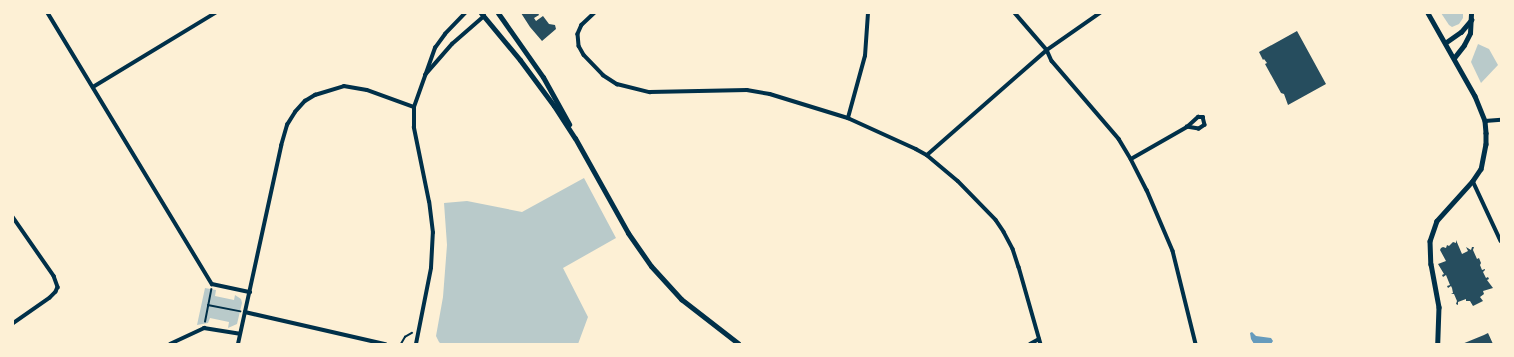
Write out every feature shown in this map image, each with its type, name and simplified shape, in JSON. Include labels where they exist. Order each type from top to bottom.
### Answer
[{"type":"main road","points":[[498,13],[543,76],[575,138],[625,228],[651,266],[681,299],[739,344]]},
{"type":"main road","points":[[483,14],[520,60],[575,138]]},
{"type":"street","points":[[48,13],[212,284],[250,292]]},
{"type":"street","points":[[93,87],[214,13]]},
{"type":"street","points":[[416,344],[420,331],[431,268],[433,233],[429,202],[414,128],[414,107],[423,78],[435,48],[445,34],[465,13]]},
{"type":"street","points":[[595,13],[582,25],[577,40],[584,55],[602,75],[626,88],[650,92],[747,90],[770,94],[848,118],[916,149],[927,156],[963,186],[996,220],[1004,232],[1013,249],[1019,267],[1041,344]]},
{"type":"street","points":[[848,118],[865,56],[868,13]]},
{"type":"street","points":[[1015,13],[1047,50],[1052,61],[1119,139],[1131,159],[1147,190],[1172,251],[1196,344]]},
{"type":"street","points":[[927,156],[1047,50],[1100,13]]},
{"type":"street","points":[[1428,13],[1475,96],[1485,121],[1486,144],[1481,169],[1472,181],[1443,212],[1437,221],[1430,241],[1431,264],[1439,307],[1438,344]]},
{"type":"street","points":[[1454,58],[1464,45],[1470,33],[1471,13]]},
{"type":"street","points":[[423,78],[452,44],[483,14]]},
{"type":"street","points":[[1445,43],[1461,32],[1471,20]]},
{"type":"street","points":[[238,344],[281,146],[287,125],[295,112],[304,101],[315,95],[344,86],[367,90],[414,107]]},
{"type":"street","points":[[1131,159],[1187,127],[1198,117],[1203,117],[1205,125],[1199,130],[1187,127]]},
{"type":"street","points":[[1485,121],[1501,120]]},
{"type":"street","points":[[1472,181],[1501,241]]},
{"type":"street","points":[[13,217],[54,276],[58,287],[56,292],[50,298],[13,324]]},
{"type":"street","points":[[245,312],[386,344]]},
{"type":"street","points":[[170,344],[204,328],[240,334]]},
{"type":"street","points":[[1030,344],[1039,339]]},
{"type":"path","points":[[204,328],[212,284]]},
{"type":"path","points":[[208,305],[245,312]]},
{"type":"path","points":[[401,344],[405,337],[420,331]]},
{"type":"shaded area","points":[[1441,13],[1463,13],[1463,18],[1459,24],[1452,27]]},
{"type":"shaded area","points":[[1478,44],[1489,49],[1498,65],[1481,83],[1471,62]]},
{"type":"shaded area","points":[[584,178],[616,238],[563,268],[588,317],[578,344],[441,344],[436,336],[443,297],[447,245],[444,203],[467,201],[522,212]]},
{"type":"shaded area","points":[[205,288],[216,290],[215,296],[234,300],[235,295],[241,299],[242,303],[237,324],[228,328],[229,322],[210,318],[208,323],[197,325]]},
{"type":"water","points":[[1252,332],[1256,336],[1271,338],[1273,341],[1271,344],[1254,344],[1250,333]]},
{"type":"building","points":[[521,13],[538,13],[539,15],[534,18],[536,21],[543,16],[549,24],[555,25],[556,29],[542,41]]},
{"type":"building","points":[[1297,31],[1326,84],[1288,105],[1284,94],[1281,93],[1265,64],[1267,63],[1264,59],[1263,60],[1259,52]]},
{"type":"building","points":[[1456,240],[1462,254],[1468,251],[1466,247],[1471,250],[1472,247],[1474,247],[1473,250],[1477,259],[1479,258],[1482,270],[1485,269],[1483,272],[1486,278],[1488,277],[1489,279],[1487,280],[1493,288],[1483,291],[1484,294],[1480,297],[1483,301],[1473,306],[1470,301],[1466,301],[1466,299],[1458,302],[1458,305],[1456,304],[1457,301],[1454,294],[1451,294],[1453,293],[1452,288],[1451,286],[1448,288],[1447,286],[1450,285],[1446,275],[1443,277],[1442,275],[1444,274],[1438,264],[1446,261],[1440,250],[1441,248],[1446,248],[1447,245],[1449,246],[1453,242],[1456,243]]},
{"type":"building","points":[[1488,333],[1493,344],[1462,344],[1484,335]]}]
